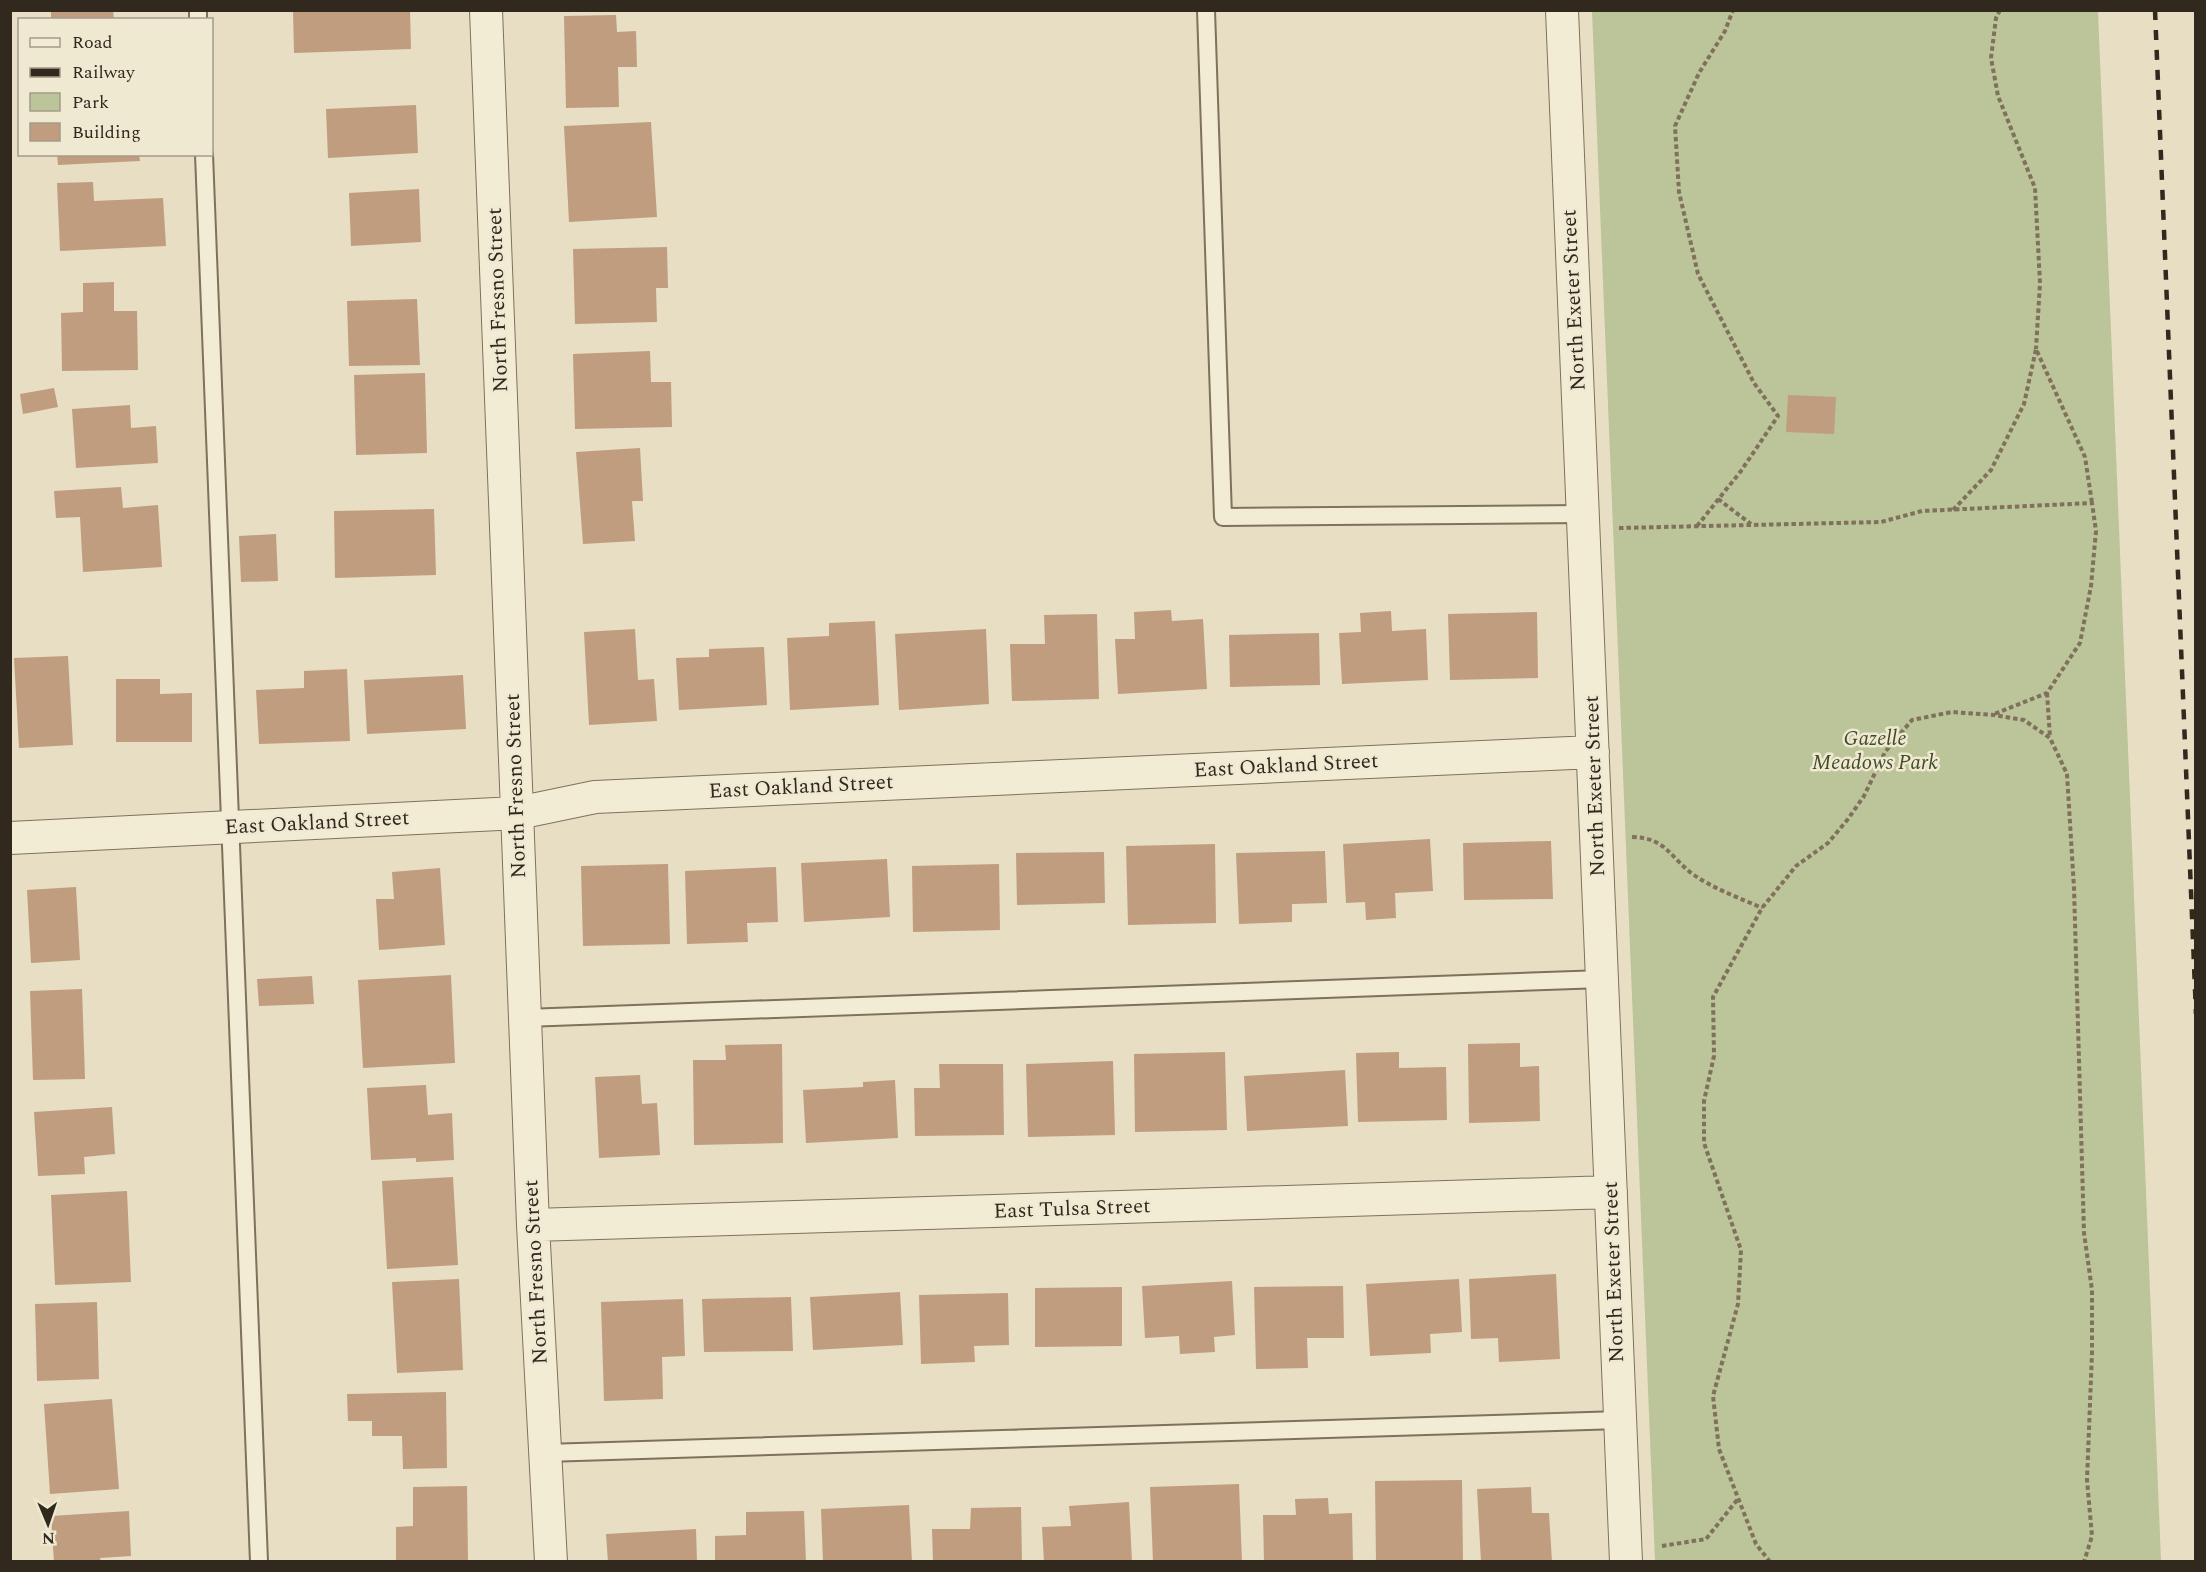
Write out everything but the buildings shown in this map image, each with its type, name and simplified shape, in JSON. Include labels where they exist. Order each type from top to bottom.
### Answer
[{"type":"street","name":"North Fresno Street","points":[[486,10],[533,1225],[551,1562]]},
{"type":"street","name":"North Exeter Street","points":[[1562,10],[1626,1562]]},
{"type":"street","name":"East Oakland Street","points":[[10,838],[518,813],[595,796],[1593,752]]},
{"type":"street","name":"East Tulsa Street","points":[[533,1225],[1611,1192]]},
{"type":"lane","points":[[1206,10],[1223,517],[1584,514]]},
{"type":"lane","points":[[204,156],[259,1562]]},
{"type":"lane","points":[[525,1018],[1603,980]]},
{"type":"lane","points":[[545,1453],[1620,1420]]},
{"type":"path","points":[[1697,526],[1778,416],[1754,383],[1698,274],[1679,192],[1675,126],[1699,73],[1725,31],[1734,10]]},
{"type":"path","points":[[1953,510],[1991,470],[2024,405],[2036,349],[2040,272],[2035,188],[1998,96],[1991,58],[1996,18],[2000,10]]},
{"type":"path","points":[[1994,714],[2047,693],[2080,643],[2091,586],[2096,531],[2085,457],[2036,349]]},
{"type":"path","points":[[1718,499],[1752,525]]},
{"type":"path","points":[[1617,528],[1881,522],[1922,511],[2092,503]]},
{"type":"path","points":[[2047,693],[2050,738],[2067,774],[2084,1233],[2092,1290],[2087,1480],[2092,1536],[2084,1562]]},
{"type":"path","points":[[1770,1562],[1756,1544],[1719,1449],[1713,1396],[1738,1304],[1742,1250],[1704,1143],[1704,1101],[1714,1056],[1713,997],[1762,908],[1796,866],[1828,843],[1848,819],[1864,796],[1885,752],[1912,720],[1952,712],[1994,714],[2024,720],[2050,738]]},
{"type":"path","points":[[1630,837],[1647,838],[1668,848],[1693,874],[1762,908]]},
{"type":"path","points":[[1662,1546],[1706,1539],[1738,1500]]},
{"type":"green space","name":"Gazelle Meadows Park","points":[[1592,11],[2098,11],[2161,1561],[1655,1561]]},
{"type":"railway","points":[[2155,10],[2196,1014]]}]
